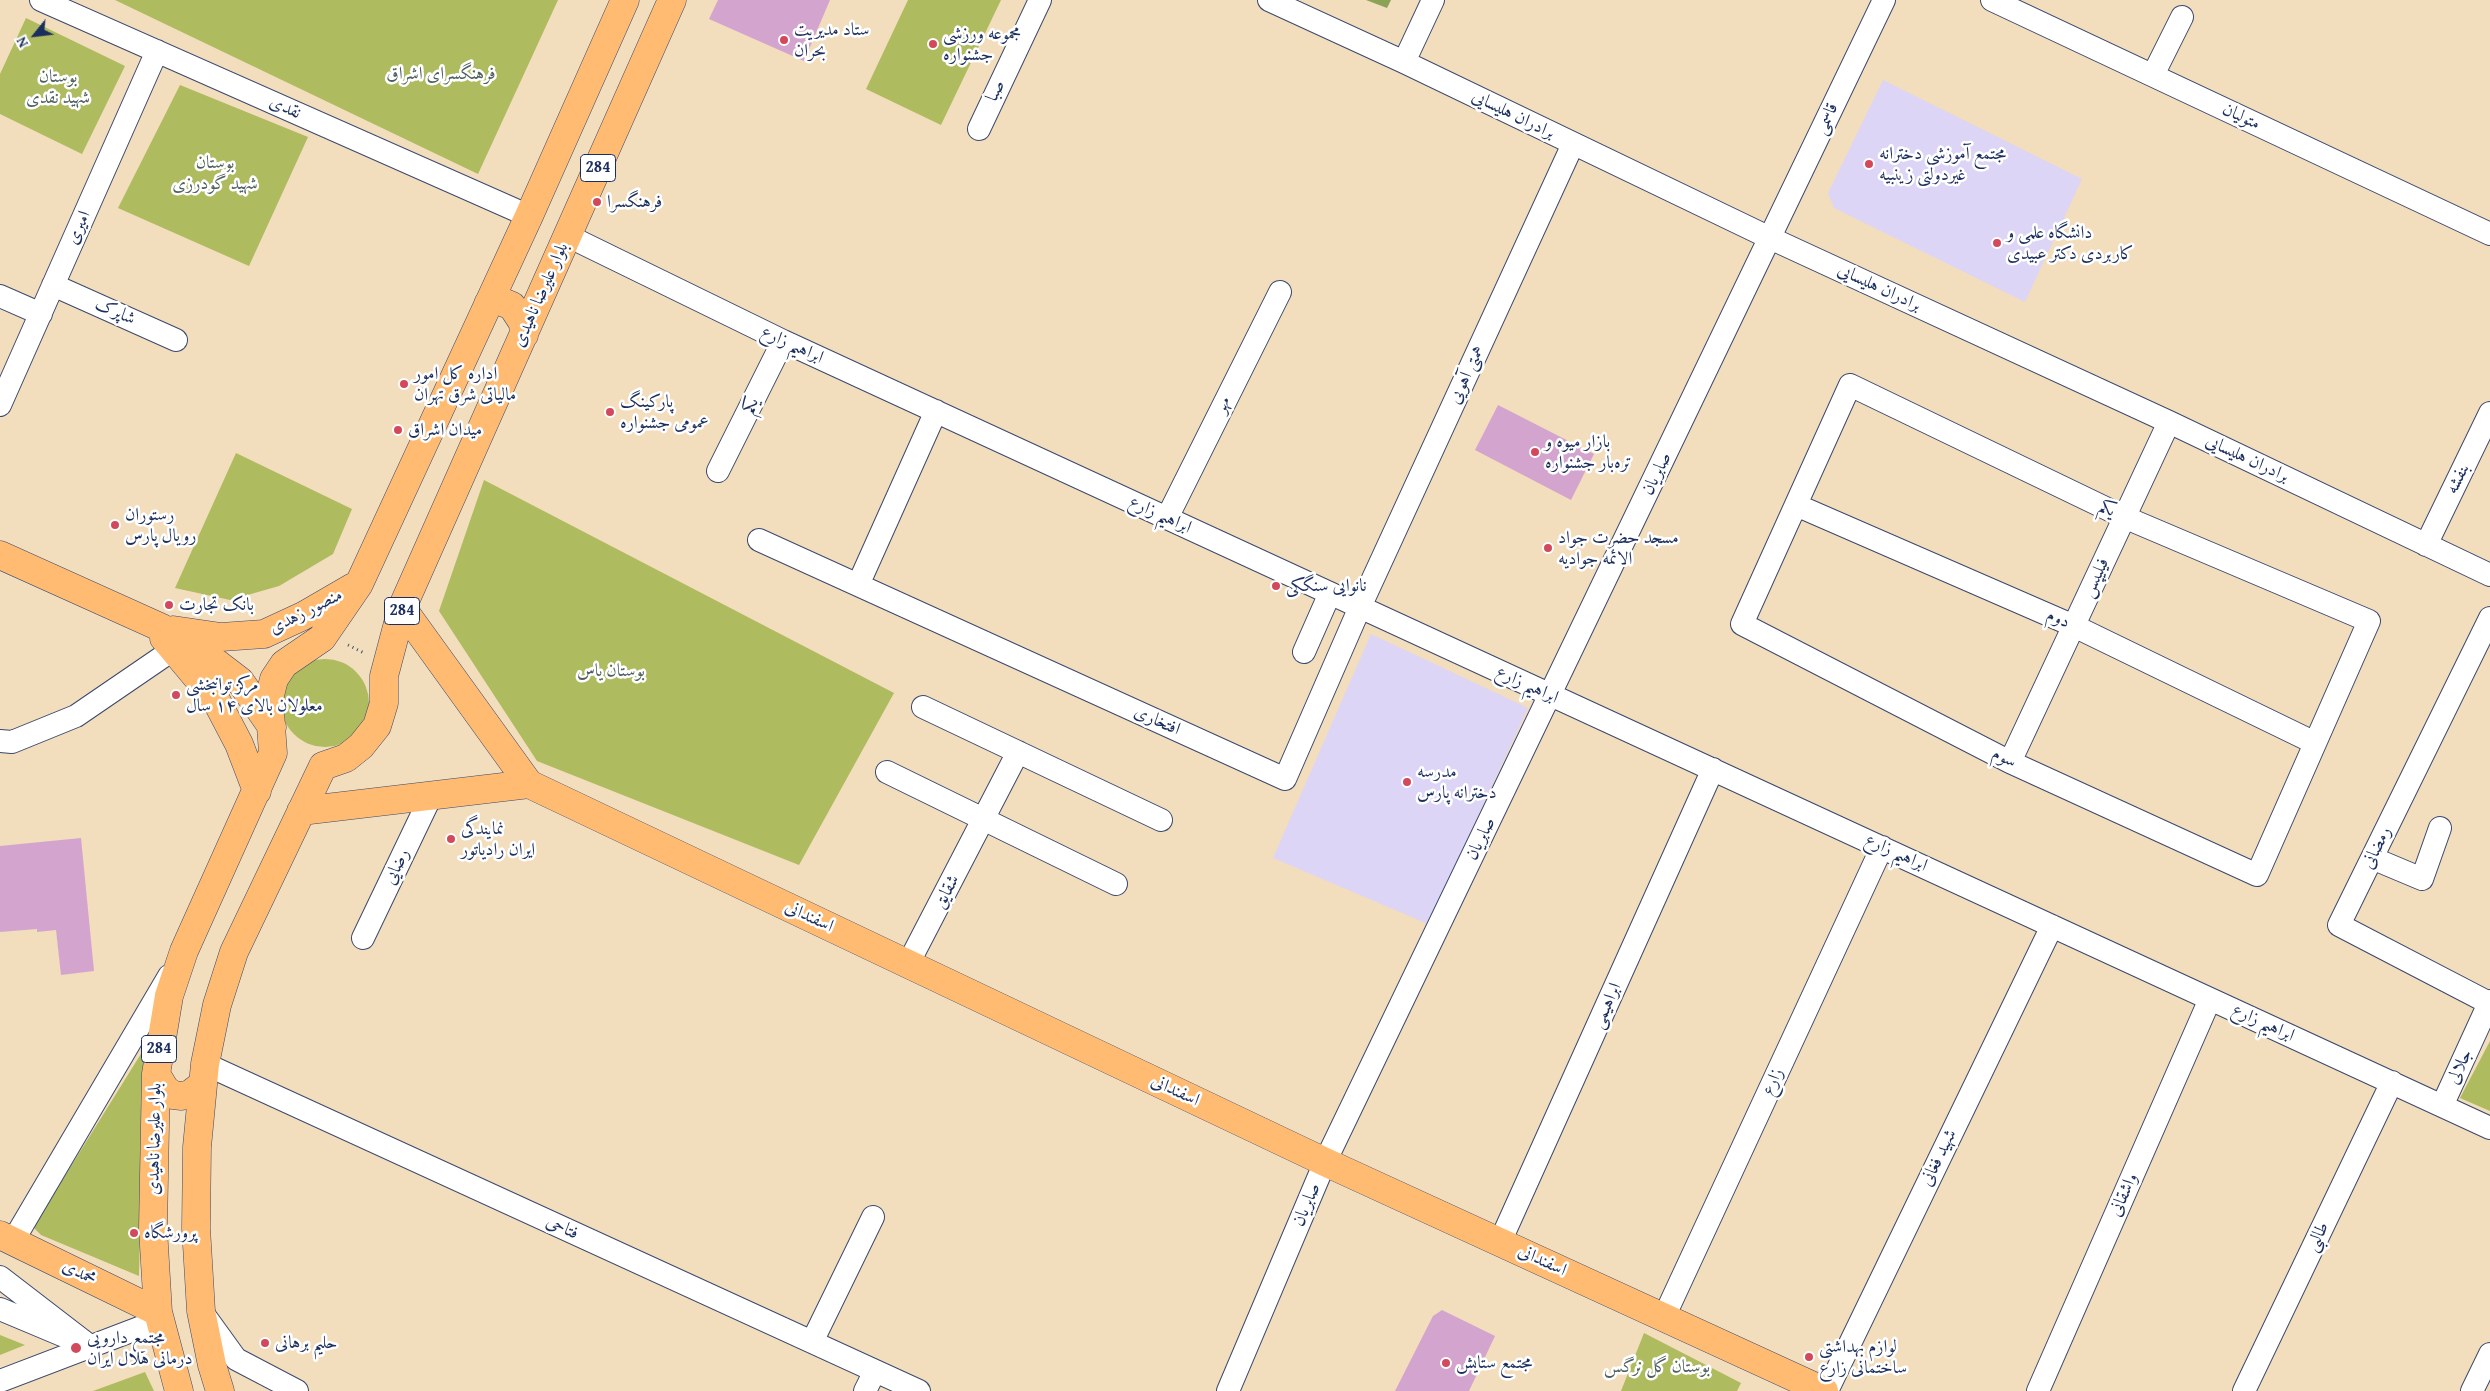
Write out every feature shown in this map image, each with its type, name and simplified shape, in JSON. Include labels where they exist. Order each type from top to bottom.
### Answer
[{"type":"main road","name":"284","points":[[322,638],[359,584],[514,249],[625,0]]},
{"type":"main road","name":"بلوار علیرضا ناهیدی","points":[[301,811],[323,766],[346,758],[361,746],[377,726],[384,703],[384,676],[402,608],[672,0]]},
{"type":"main road","points":[[514,249],[517,264],[523,274],[532,277],[542,276],[553,270]]},
{"type":"main road","points":[[488,304],[500,301],[512,306],[523,323],[524,335]]},
{"type":"main road","name":"منصور زهدی","points":[[0,555],[206,655],[240,681],[272,727]]},
{"type":"main road","name":"منصور زهدی","points":[[162,633],[221,637],[264,634],[303,616],[359,584]]},
{"type":"main road","points":[[220,1391],[212,1366],[201,1311],[196,1228],[197,1161],[204,1074],[217,1005],[234,952],[301,811],[529,784],[402,608]]},
{"type":"main road","points":[[162,633],[216,700],[239,744],[257,791]]},
{"type":"main road","name":"بلوار علیرضا ناهیدی","points":[[179,1391],[159,1316],[153,1229],[156,1074],[169,996],[184,951],[273,753],[269,699],[274,679],[284,664],[322,638]]},
{"type":"main road","name":"اسفندانی","points":[[529,784],[1325,1162],[1825,1391]]},
{"type":"main road","points":[[156,1074],[165,1089],[173,1095],[182,1096],[190,1094],[204,1074]]},
{"type":"main road","points":[[155,1156],[162,1143],[170,1138],[178,1137],[191,1148],[197,1161]]},
{"type":"main road","name":"محمدی","points":[[6,1238],[159,1316]]},
{"type":"street","name":"نقدی","points":[[41,0],[529,216]]},
{"type":"street","points":[[654,40],[688,0]]},
{"type":"street","name":"صبا","points":[[979,129],[1040,0]]},
{"type":"street","name":"برادران هلیسایی","points":[[1269,0],[1404,62],[1770,238],[2169,422],[2490,575]]},
{"type":"street","points":[[1404,62],[1433,0]]},
{"type":"street","name":"قاسمی","points":[[1770,238],[1884,0]]},
{"type":"street","name":"متولیان","points":[[1992,0],[2490,234]]},
{"type":"street","points":[[2153,75],[2182,17]]},
{"type":"street","name":"امیری","points":[[0,405],[157,51]]},
{"type":"street","name":"همتی آهویی","points":[[1360,607],[1573,144]]},
{"type":"street","name":"ابراهیم زارع","points":[[568,236],[783,341],[2490,1128]]},
{"type":"street","name":"صابریان","points":[[1228,1391],[1325,1162],[1770,238]]},
{"type":"street","name":"شاپرک","points":[[53,285],[176,340]]},
{"type":"street","name":"مهر","points":[[1167,518],[1280,292]]},
{"type":"street","points":[[0,296],[40,314]]},
{"type":"street","name":"یکم","points":[[718,471],[783,341]]},
{"type":"street","name":"یکم","points":[[1850,385],[2124,517],[2369,621]]},
{"type":"street","name":"سوم","points":[[1850,385],[1742,624],[2010,762],[2257,875],[2369,621]]},
{"type":"street","points":[[858,585],[936,411]]},
{"type":"street","name":"بنفشه","points":[[2426,544],[2490,413]]},
{"type":"street","name":"فیلیپس","points":[[2010,762],[2169,422]]},
{"type":"street","name":"دوم","points":[[1796,505],[2074,626],[2315,743]]},
{"type":"street","name":"افتخاری","points":[[759,540],[1285,779],[1360,607]]},
{"type":"street","points":[[1304,652],[1330,593]]},
{"type":"street","name":"رمضانی","points":[[2490,618],[2339,925],[2490,1002]]},
{"type":"street","points":[[0,741],[12,742],[76,716],[162,633]]},
{"type":"street","points":[[923,708],[1161,820]]},
{"type":"street","name":"شقایق","points":[[908,964],[1018,752]]},
{"type":"street","name":"ابراهیمی","points":[[1500,1242],[1713,769]]},
{"type":"street","points":[[887,772],[1116,884]]},
{"type":"street","name":"رضایی","points":[[363,938],[431,796]]},
{"type":"street","points":[[2372,858],[2422,879],[2440,828]]},
{"type":"street","name":"زارع","points":[[1664,1318],[1882,847]]},
{"type":"street","name":"شهید فغانی","points":[[1825,1391],[2052,926]]},
{"type":"street","points":[[6,1238],[184,951]]},
{"type":"street","name":"واشقانی","points":[[2038,1391],[2210,999]]},
{"type":"street","name":"جلالی","points":[[2442,1106],[2490,1002]]},
{"type":"street","name":"فتاحی","points":[[204,1074],[919,1391]]},
{"type":"street","name":"طالبی","points":[[2244,1391],[2392,1082]]},
{"type":"street","points":[[812,1342],[873,1217]]},
{"type":"street","points":[[0,1277],[91,1346]]},
{"type":"street","points":[[0,1309],[91,1346]]},
{"type":"street","points":[[201,1311],[236,1359],[297,1391]]},
{"type":"street","points":[[0,1381],[91,1346],[159,1316]]},
{"type":"street","points":[[2472,1391],[2490,1354]]},
{"type":"street","points":[[866,1391],[875,1370]]},
{"type":"path","points":[[322,638],[341,642],[359,649],[372,659],[384,676]]},
{"type":"shaded area","points":[[1883,80],[2082,179],[2025,302],[1834,208],[1828,193]]},
{"type":"shaded area","points":[[1371,634],[1528,708],[1428,924],[1273,858]]},
{"type":"green space","name":"فرهنگسرای اشراق","points":[[115,0],[558,0],[478,174]]},
{"type":"green space","name":"مجموعه ورزشی جشنواره","points":[[908,0],[1001,0],[941,125],[866,89]]},
{"type":"green space","points":[[1366,0],[1391,0],[1387,8]]},
{"type":"green space","name":"بوستان شهید نقدی","points":[[26,18],[125,66],[82,154],[0,114],[0,74]]},
{"type":"green space","name":"بوستان شهید گودرزی","points":[[180,85],[308,137],[249,266],[118,208]]},
{"type":"green space","points":[[236,453],[352,509],[333,554],[279,586],[230,600],[175,588]]},
{"type":"green space","name":"بوستان یاس","points":[[484,480],[894,693],[799,865],[537,761],[439,611]]},
{"type":"green space","points":[[316,659],[334,659],[350,666],[362,678],[369,694],[369,712],[362,728],[350,740],[334,747],[316,747],[300,740],[288,728],[281,712],[281,694],[288,678],[300,666]]},
{"type":"green space","points":[[2490,1041],[2490,1111],[2460,1098]]},
{"type":"green space","points":[[144,1049],[139,1276],[41,1235],[33,1227]]},
{"type":"green space","name":"بوستان گل نرگس","points":[[1644,1333],[1741,1383],[1737,1391],[1621,1391]]},
{"type":"green space","points":[[0,1335],[25,1345],[0,1355]]},
{"type":"green space","points":[[145,1372],[154,1391],[93,1391]]},
{"type":"building","name":"ستاد مدیریت بحران","points":[[718,0],[830,0],[804,61],[709,19]]},
{"type":"building","name":"بازار میوه و تره‌بار جشنواره","points":[[1498,405],[1594,454],[1571,500],[1475,450]]},
{"type":"building","points":[[81,838],[94,971],[61,975],[56,930],[37,932],[37,929],[0,932],[0,846]]},
{"type":"building","name":"مجتمع ستایش","points":[[1442,1310],[1495,1336],[1469,1391],[1395,1391],[1433,1316]]},
{"type":"place","name":"ستاد مدیریت بحران","points":[[784,40]]},
{"type":"place","name":"مجموعه ورزشی جشنواره","points":[[933,44]]},
{"type":"place","name":"مجتمع آموزشی دخترانه غیردولتی زینبیه","points":[[1869,164]]},
{"type":"place","name":"فرهنگسرا","points":[[597,202]]},
{"type":"place","name":"دانشگاه علمی و کاربردی دکتر عبیدی","points":[[1997,243]]},
{"type":"place","name":"اداره کل امور مالیاتی شرق تهران","points":[[404,384]]},
{"type":"place","name":"پارکینگ عمومی جشنواره","points":[[610,412]]},
{"type":"place","name":"میدان اشراق","points":[[398,430]]},
{"type":"place","name":"بازار میوه و تره‌بار جشنواره","points":[[1535,452]]},
{"type":"place","name":"رستوران رویال پارس","points":[[115,525]]},
{"type":"place","name":"مسجد حضرت جواد الائمه جوادیه","points":[[1548,548]]},
{"type":"place","name":"نانوایی سنگکی","points":[[1276,586]]},
{"type":"place","name":"بانک تجارت","points":[[169,605]]},
{"type":"place","name":"مرکز توانبخشی معلولان بالای ۱۴ سال","points":[[176,695]]},
{"type":"place","name":"مدرسه دخترانه پارس","points":[[1407,782]]},
{"type":"place","name":"نمایندگی ایران رادیاتور","points":[[451,839]]},
{"type":"place","name":"پرورشگاه","points":[[134,1233]]},
{"type":"place","name":"حلیم برهانی","points":[[265,1343]]},
{"type":"place","name":"مجتمع دارویی درمانی هلال ایران","points":[[76,1348]]},
{"type":"place","name":"لوازم بهداشتی ساختمانی زارع","points":[[1809,1357]]},
{"type":"place","name":"مجتمع ستایش","points":[[1446,1363]]}]
